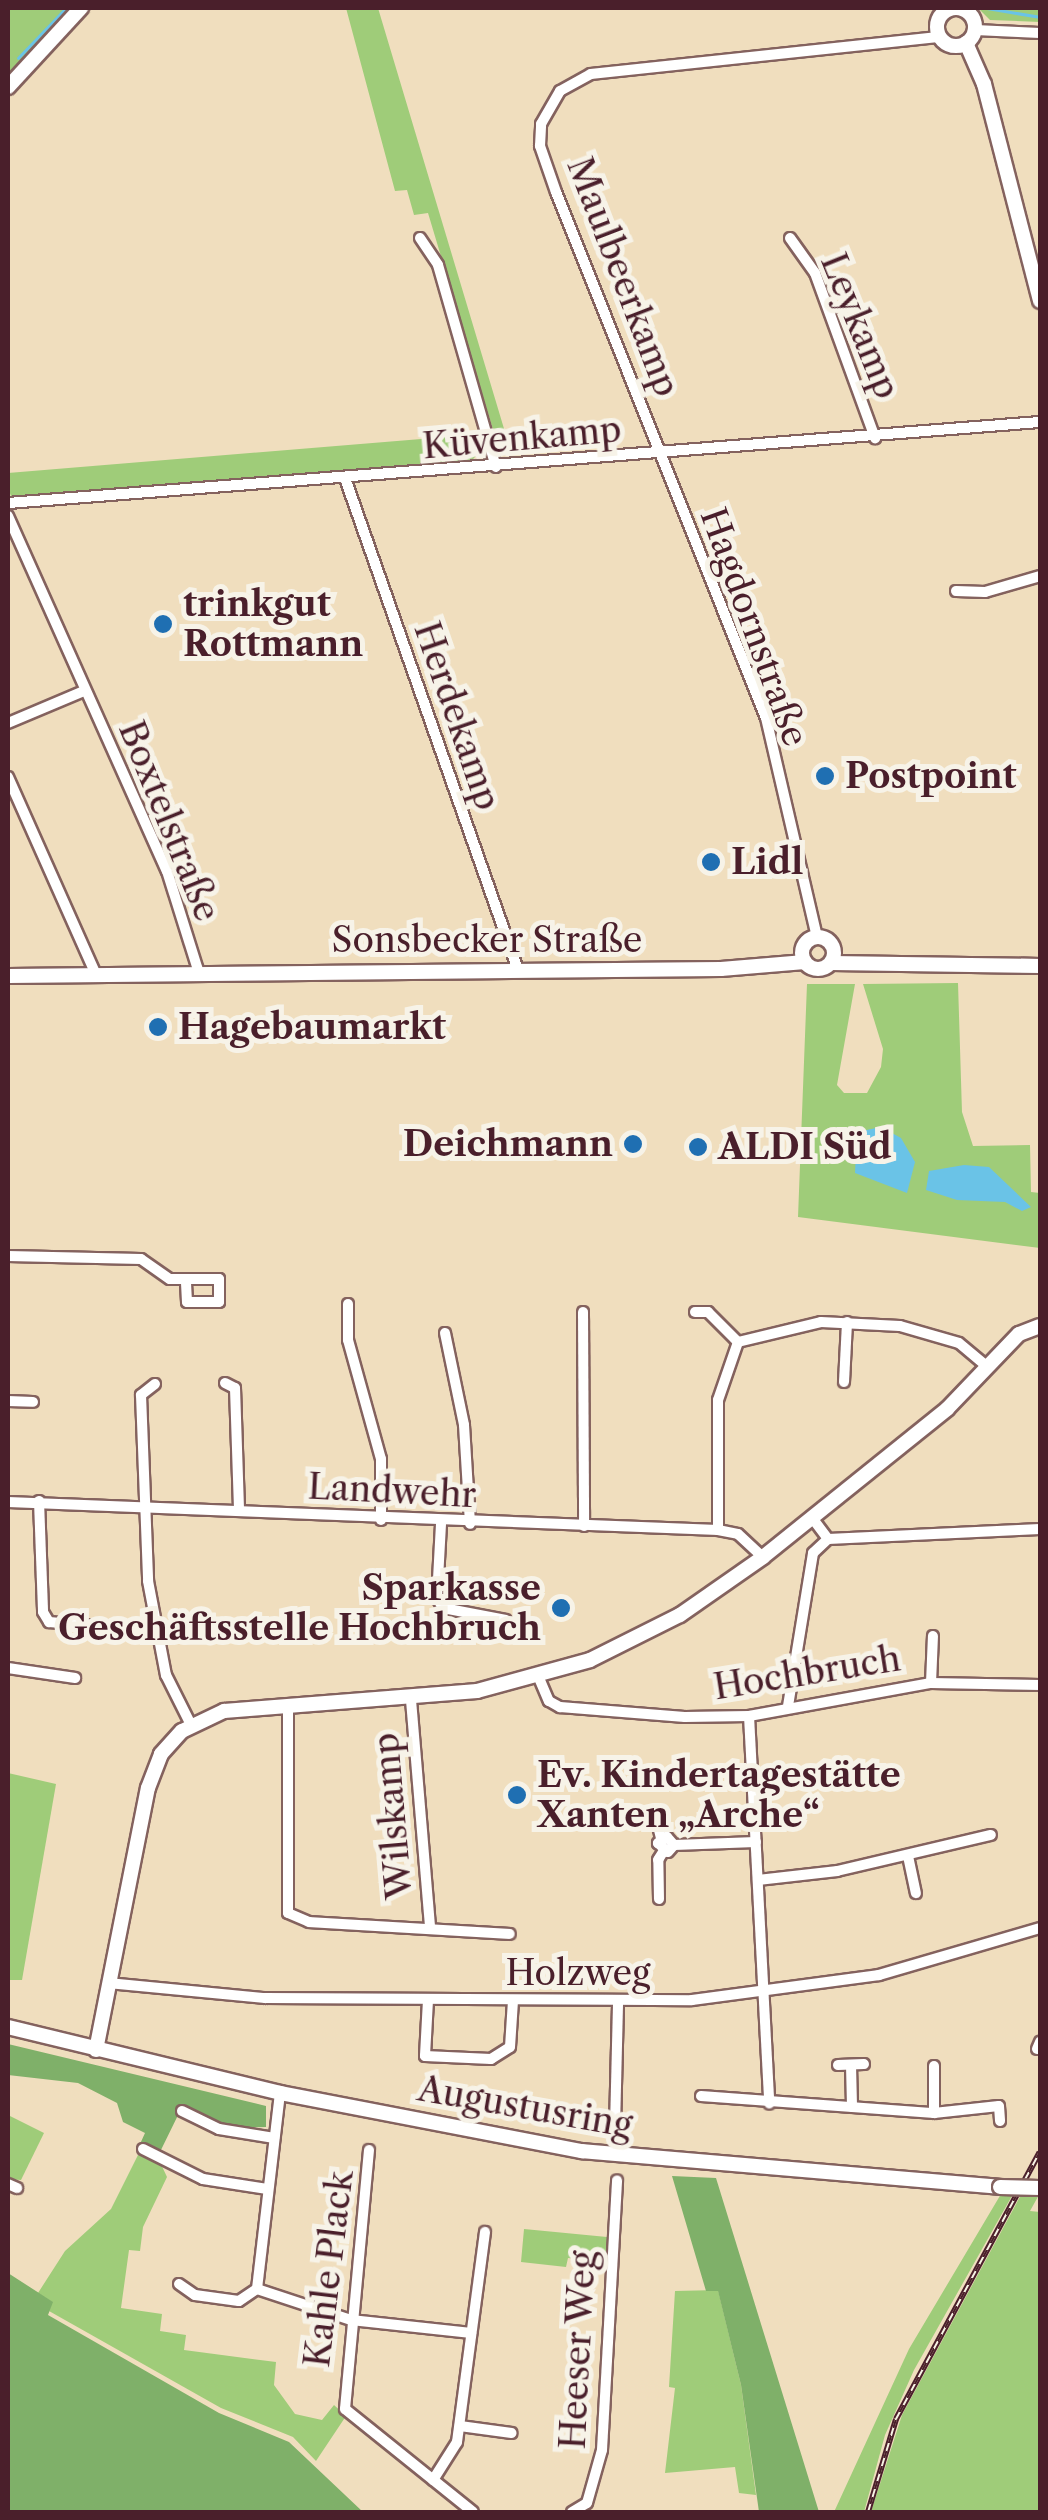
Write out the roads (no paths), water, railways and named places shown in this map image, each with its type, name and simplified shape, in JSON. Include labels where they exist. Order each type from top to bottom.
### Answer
[{"type":"street","points":[[8,87],[81,8]]},
{"type":"street","points":[[940,37],[937,24],[944,9],[966,11],[975,30]]},
{"type":"street","points":[[975,30],[1040,33]]},
{"type":"street","points":[[975,30],[966,43],[984,84],[1040,301]]},
{"type":"street","name":"Maulbeerkamp","points":[[660,454],[540,146],[548,107],[560,91],[591,74],[940,37],[952,45],[966,43]]},
{"type":"street","points":[[420,238],[438,266],[496,467]]},
{"type":"street","name":"Leykamp","points":[[790,238],[816,273],[875,438]]},
{"type":"street","name":"Küvenkamp","points":[[8,503],[346,481],[1040,422]]},
{"type":"street","name":"Hagdornstraße","points":[[660,454],[766,718],[817,937]]},
{"type":"street","name":"Herdekamp","points":[[346,481],[517,966]]},
{"type":"street","name":"Boxtelstraße","points":[[8,516],[167,871],[198,969]]},
{"type":"street","points":[[956,590],[985,592],[1040,576]]},
{"type":"street","name":"Boxtelstraße","points":[[8,723],[84,690]]},
{"type":"street","points":[[8,777],[95,972]]},
{"type":"street","points":[[804,958],[817,937],[830,941],[833,958]]},
{"type":"street","name":"Sonsbecker Straße","points":[[8,976],[198,969],[517,966],[762,969],[804,958],[818,970],[833,958],[1040,958]]},
{"type":"street","name":"Sonsbecker Straße","points":[[833,958],[853,968],[1040,966]]},
{"type":"street","points":[[8,1256],[141,1259],[170,1278],[186,1280]]},
{"type":"street","points":[[348,1304],[348,1340],[381,1459],[381,1520]]},
{"type":"street","points":[[584,1312],[584,1526]]},
{"type":"street","points":[[695,1312],[708,1312],[738,1342]]},
{"type":"street","points":[[738,1342],[784,1326],[847,1322],[939,1334],[988,1367]]},
{"type":"street","points":[[844,1382],[847,1322]]},
{"type":"street","points":[[96,2050],[148,1788],[168,1744],[192,1724],[224,1711],[411,1700],[539,1678],[680,1615],[813,1519],[988,1367],[1019,1334],[1040,1326]]},
{"type":"street","points":[[445,1333],[464,1425],[470,1524]]},
{"type":"street","points":[[718,1530],[718,1400],[738,1342]]},
{"type":"street","points":[[156,1384],[141,1395],[154,1630],[166,1676],[192,1724]]},
{"type":"street","points":[[225,1384],[235,1388],[239,1510]]},
{"type":"street","points":[[8,1401],[33,1402]]},
{"type":"street","name":"Landwehr","points":[[8,1502],[146,1504],[441,1524],[718,1530],[738,1534],[763,1557]]},
{"type":"street","points":[[40,1502],[43,1612],[49,1622],[154,1630]]},
{"type":"street","points":[[813,1519],[828,1539]]},
{"type":"street","points":[[441,1524],[437,1598],[443,1608],[506,1620]]},
{"type":"street","points":[[788,1706],[814,1553],[828,1539],[1040,1529]]},
{"type":"street","points":[[931,1683],[932,1636]]},
{"type":"street","points":[[8,1668],[75,1678]]},
{"type":"street","name":"Hochbruch","points":[[539,1678],[549,1701],[574,1710],[749,1716],[931,1683],[1040,1685]]},
{"type":"street","name":"Wilskamp","points":[[411,1700],[430,1927]]},
{"type":"street","name":"Wilskamp","points":[[288,1706],[288,1913],[310,1922],[510,1934]]},
{"type":"street","points":[[749,1716],[769,2103]]},
{"type":"street","points":[[655,1814],[663,1852]]},
{"type":"street","points":[[758,1880],[908,1856],[991,1835]]},
{"type":"street","points":[[661,1838],[674,1845]]},
{"type":"street","points":[[659,1899],[658,1860],[674,1845],[756,1842]]},
{"type":"street","points":[[908,1856],[916,1893]]},
{"type":"street","name":"Holzweg","points":[[108,1983],[264,1998],[618,2002],[764,1993],[916,1967],[1040,1928]]},
{"type":"street","points":[[428,2000],[425,2056],[491,2059],[510,2047],[513,2001]]},
{"type":"street","points":[[615,2127],[618,2002]]},
{"type":"street","name":"Augustusring","points":[[8,2027],[280,2093],[582,2151],[1000,2188],[1040,2188]]},
{"type":"street","points":[[838,2065],[857,2064],[852,2107]]},
{"type":"street","points":[[934,2066],[934,2113]]},
{"type":"street","points":[[257,2289],[280,2093]]},
{"type":"street","points":[[701,2096],[934,2113],[1001,2102],[1000,2121]]},
{"type":"street","points":[[182,2111],[219,2129],[274,2138]]},
{"type":"street","points":[[143,2149],[203,2180],[267,2189]]},
{"type":"street","name":"Kahle Plack","points":[[368,2150],[371,2174],[351,2320],[345,2409],[473,2512]]},
{"type":"street","name":"Heeser Weg","points":[[572,2512],[587,2503],[602,2450],[617,2180]]},
{"type":"street","points":[[433,2480],[452,2455],[460,2426],[485,2232]]},
{"type":"street","points":[[179,2284],[195,2295],[239,2301],[257,2289]]},
{"type":"street","points":[[257,2289],[351,2320],[471,2333]]},
{"type":"street","points":[[460,2426],[512,2433]]},
{"type":"water","points":[[881,1127],[901,1138],[915,1162],[907,1193],[855,1173],[857,1132]]},
{"type":"water","points":[[964,1165],[989,1167],[1031,1207],[1022,1211],[1005,1202],[957,1200],[926,1190],[929,1171]]},
{"type":"waterway","points":[[18,58],[66,8]]},
{"type":"waterway","points":[[987,8],[1040,17]]},
{"type":"railway","points":[[868,2512],[896,2419],[1040,2152]]},
{"type":"place","name":"trinkgut Rottmann","points":[[163,624]]},
{"type":"place","name":"Postpoint","points":[[825,776]]},
{"type":"place","name":"Lidl","points":[[711,862]]},
{"type":"place","name":"Hagebaumarkt","points":[[158,1027]]},
{"type":"place","name":"Deichmann","points":[[633,1144]]},
{"type":"place","name":"ALDI Süd","points":[[698,1147]]},
{"type":"place","name":"Sparkasse Geschäftsstelle Hochbruch","points":[[561,1608]]},
{"type":"place","name":"Ev. Kindertagestätte Xanten „Arche“","points":[[517,1795]]}]
